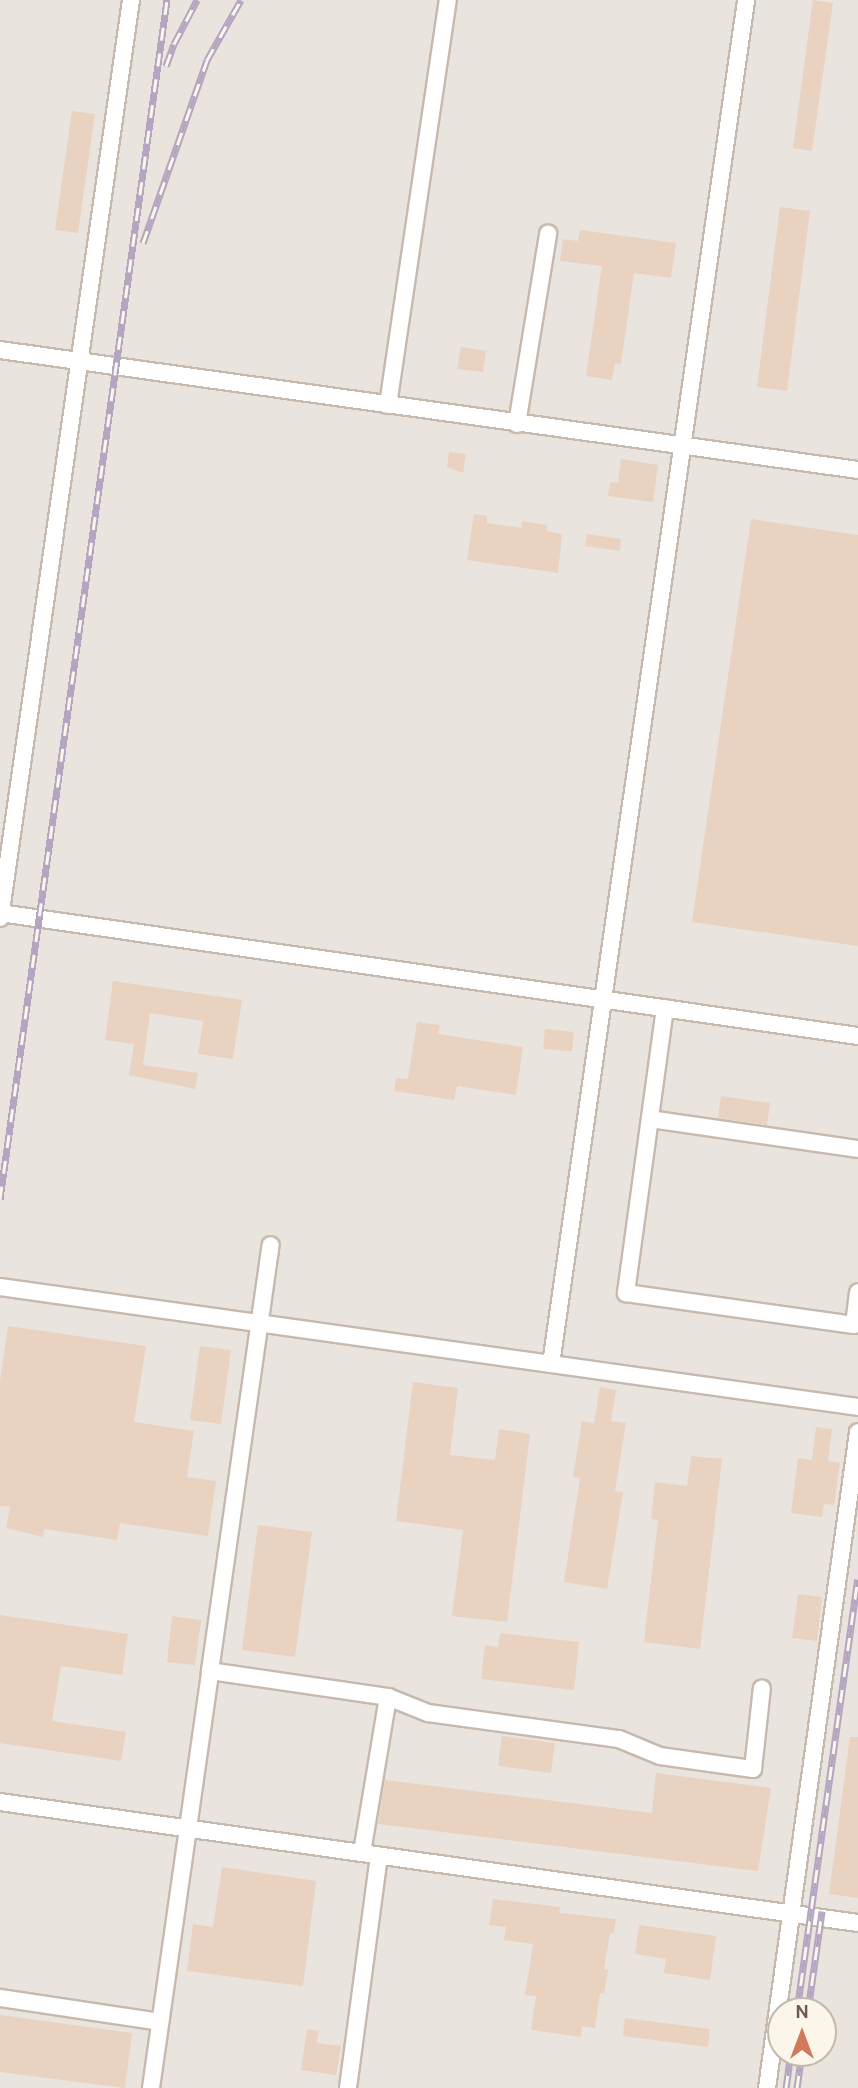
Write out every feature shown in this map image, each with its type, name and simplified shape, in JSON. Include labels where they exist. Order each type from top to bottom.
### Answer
[{"type":"lane","points":[[131,0],[0,914],[858,1036]]},
{"type":"lane","points":[[388,405],[448,0]]},
{"type":"lane","points":[[551,1364],[746,0]]},
{"type":"lane","points":[[517,424],[548,234]]},
{"type":"lane","points":[[0,350],[858,470]]},
{"type":"lane","points":[[665,1008],[626,1293],[854,1325],[858,1292]]},
{"type":"lane","points":[[650,1119],[858,1149]]},
{"type":"lane","points":[[151,2088],[271,1245]]},
{"type":"lane","points":[[0,1287],[858,1407]]},
{"type":"lane","points":[[767,2088],[858,1432]]},
{"type":"lane","points":[[210,1671],[388,1697],[428,1713],[619,1740],[660,1756],[753,1769],[762,1688]]},
{"type":"lane","points":[[362,1853],[388,1697]]},
{"type":"lane","points":[[0,1802],[858,1923]]},
{"type":"lane","points":[[348,2088],[379,1856]]},
{"type":"lane","points":[[0,1998],[160,2022]]},
{"type":"shaded area","points":[[0,0],[858,0],[858,2088],[0,2088]]},
{"type":"building","points":[[813,0],[833,3],[812,151],[793,148]]},
{"type":"building","points":[[72,111],[95,114],[78,233],[55,230]]},
{"type":"building","points":[[780,207],[810,211],[787,391],[757,387]]},
{"type":"building","points":[[580,230],[676,243],[671,278],[634,273],[621,364],[615,363],[612,380],[586,376],[602,266],[560,261],[563,239],[578,241]]},
{"type":"building","points":[[461,347],[486,351],[483,372],[457,369]]},
{"type":"building","points":[[449,452],[466,454],[463,473],[447,467]]},
{"type":"building","points":[[621,459],[658,465],[653,502],[608,496],[610,482],[618,483]]},
{"type":"building","points":[[474,514],[487,516],[487,523],[521,528],[522,521],[547,525],[546,531],[562,534],[558,573],[467,560]]},
{"type":"building","points":[[751,519],[858,535],[858,946],[692,922]]},
{"type":"building","points":[[587,534],[621,539],[620,551],[585,546]]},
{"type":"building","points":[[113,981],[242,1000],[233,1059],[198,1054],[203,1021],[150,1013],[143,1065],[198,1073],[195,1089],[129,1075],[134,1044],[105,1040]]},
{"type":"building","points":[[417,1022],[440,1025],[438,1034],[523,1047],[516,1095],[457,1086],[454,1100],[394,1091],[396,1078],[408,1079]]},
{"type":"building","points":[[545,1029],[574,1032],[572,1051],[543,1049]]},
{"type":"building","points":[[721,1096],[770,1103],[767,1125],[718,1118]]},
{"type":"building","points":[[8,1326],[146,1346],[134,1422],[194,1431],[187,1477],[216,1481],[208,1536],[120,1523],[117,1540],[44,1529],[43,1537],[6,1528],[10,1507],[0,1506],[0,1381]]},
{"type":"building","points":[[200,1346],[231,1350],[221,1424],[190,1420]]},
{"type":"building","points":[[413,1382],[458,1388],[450,1455],[495,1460],[499,1429],[530,1434],[507,1622],[452,1616],[463,1530],[396,1521]]},
{"type":"building","points":[[600,1387],[616,1390],[611,1421],[626,1423],[615,1491],[623,1492],[607,1589],[564,1582],[580,1478],[573,1477],[582,1421],[594,1423]]},
{"type":"building","points":[[816,1427],[832,1429],[828,1461],[840,1463],[834,1505],[824,1504],[822,1517],[791,1513],[798,1458],[812,1460]]},
{"type":"building","points":[[691,1456],[722,1459],[700,1649],[644,1642],[658,1520],[651,1519],[655,1482],[687,1486]]},
{"type":"building","points":[[258,1525],[312,1532],[295,1657],[242,1650]]},
{"type":"building","points":[[798,1594],[822,1597],[817,1641],[792,1638]]},
{"type":"building","points":[[0,1615],[128,1634],[122,1675],[61,1666],[52,1721],[126,1732],[121,1761],[0,1743]]},
{"type":"building","points":[[172,1616],[201,1620],[195,1665],[167,1662]]},
{"type":"building","points":[[500,1633],[579,1642],[574,1690],[481,1679],[485,1645],[498,1647]]},
{"type":"building","points":[[502,1736],[555,1743],[551,1773],[498,1766]]},
{"type":"building","points":[[850,1737],[858,1737],[858,1898],[829,1894]]},
{"type":"building","points":[[656,1773],[771,1788],[758,1871],[378,1824],[385,1780],[652,1813]]},
{"type":"building","points":[[222,1867],[316,1881],[303,1986],[187,1971],[193,1924],[213,1927]]},
{"type":"building","points":[[493,1899],[560,1907],[559,1913],[616,1919],[614,1934],[610,1933],[604,1969],[608,1970],[604,1994],[600,1993],[595,2028],[582,2026],[581,2037],[531,2030],[536,1996],[525,1995],[533,1944],[504,1940],[506,1927],[489,1925]]},
{"type":"building","points":[[639,1925],[716,1936],[710,1980],[664,1973],[666,1959],[635,1954]]},
{"type":"building","points":[[0,2015],[132,2033],[125,2088],[0,2072]]},
{"type":"building","points":[[625,2018],[710,2029],[708,2047],[623,2036]]},
{"type":"building","points":[[307,2029],[319,2031],[317,2043],[341,2046],[336,2075],[301,2070]]},
{"type":"railway","points":[[0,1199],[167,0]]},
{"type":"railway","points":[[166,66],[174,44],[197,0]]},
{"type":"railway","points":[[143,243],[207,60],[241,0]]},
{"type":"railway","points":[[799,1997],[858,1579]]},
{"type":"railway","points":[[810,1997],[822,1911]]},
{"type":"railway","points":[[786,2088],[789,2067]]},
{"type":"railway","points":[[797,2088],[800,2067]]}]
